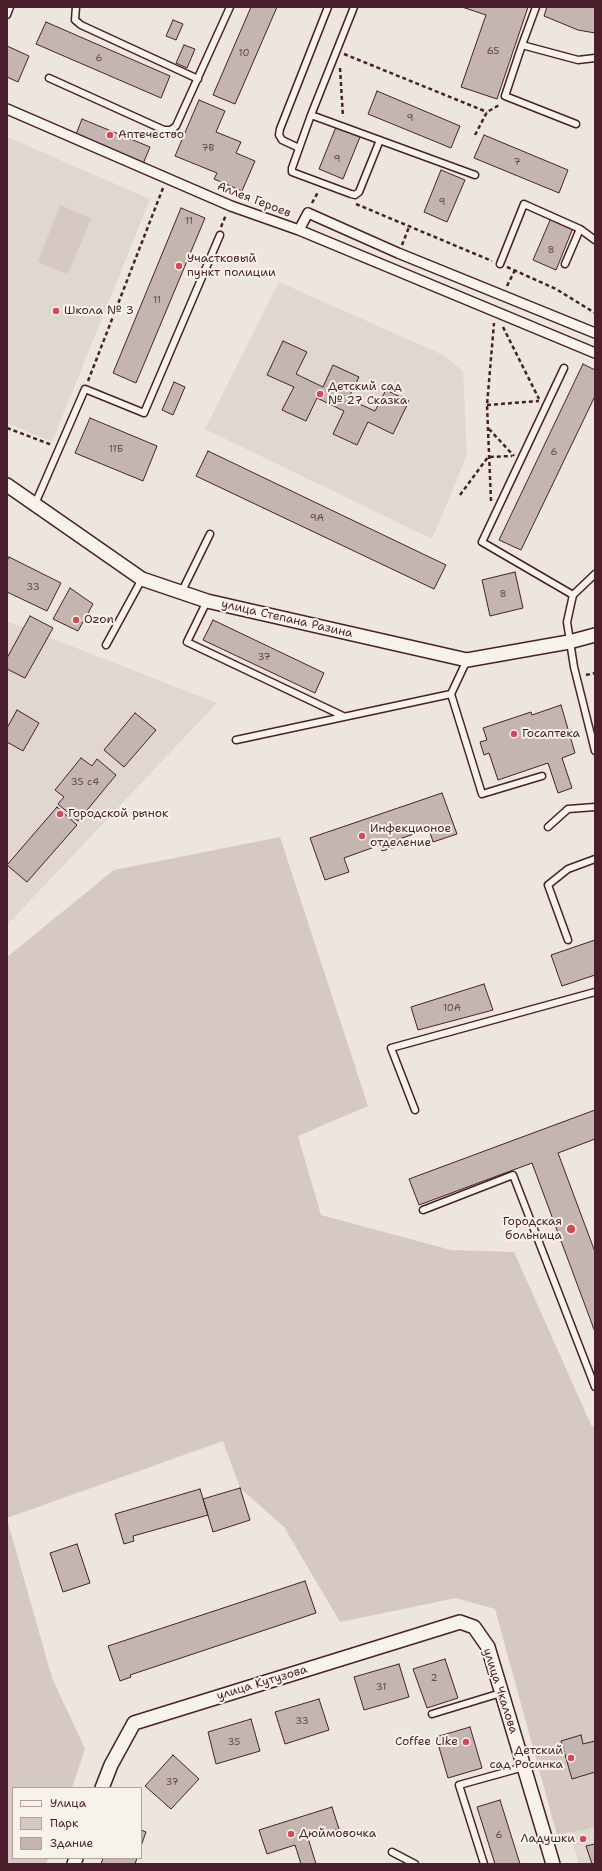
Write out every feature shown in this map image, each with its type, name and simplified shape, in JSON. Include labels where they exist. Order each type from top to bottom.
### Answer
[{"type":"street","name":"Аллея Героев","points":[[7,109],[231,206],[298,230],[308,213],[398,253],[595,333]]},
{"type":"street","points":[[298,230],[595,353]]},
{"type":"street","name":"улица Степана Разина","points":[[7,485],[142,579],[182,591],[207,601],[467,660],[569,642],[595,635]]},
{"type":"street","name":"улица Чкалова","points":[[460,1622],[474,1626],[488,1647],[553,1864]]},
{"type":"street","name":"улица Кутузова","points":[[102,1787],[111,1765],[134,1723],[460,1622]]},
{"type":"lane","points":[[7,15],[10,7]]},
{"type":"lane","points":[[76,7],[75,20],[81,25],[198,79]]},
{"type":"lane","points":[[49,78],[164,130],[171,130],[176,126],[230,7]]},
{"type":"lane","points":[[299,148],[282,140],[279,135],[280,129],[328,7]]},
{"type":"lane","points":[[354,7],[311,115],[292,172],[355,195],[359,192],[380,140]]},
{"type":"lane","points":[[536,7],[505,96],[576,124]]},
{"type":"lane","points":[[522,45],[578,60],[595,58]]},
{"type":"lane","points":[[311,115],[475,175]]},
{"type":"lane","points":[[500,264],[524,204],[580,229],[595,240]]},
{"type":"lane","points":[[565,264],[580,229]]},
{"type":"lane","points":[[35,504],[85,389],[144,413],[220,235]]},
{"type":"lane","points":[[564,368],[482,542],[573,595]]},
{"type":"lane","points":[[182,591],[210,534]]},
{"type":"lane","points":[[595,574],[573,595],[567,622],[569,642],[576,676],[595,751]]},
{"type":"lane","points":[[106,645],[142,579]]},
{"type":"lane","points":[[207,601],[187,642],[343,716]]},
{"type":"lane","points":[[467,660],[452,694],[482,794],[542,776]]},
{"type":"lane","points":[[236,740],[452,694]]},
{"type":"lane","points":[[548,827],[568,809],[595,807]]},
{"type":"lane","points":[[568,940],[548,885],[568,869],[595,859]]},
{"type":"lane","points":[[415,1110],[391,1048],[595,992]]},
{"type":"lane","points":[[423,1210],[513,1175],[595,1387]]},
{"type":"lane","points":[[432,1714],[501,1693]]},
{"type":"lane","points":[[484,1864],[459,1785],[524,1766]]},
{"type":"lane","points":[[392,1852],[415,1864]]},
{"type":"path","points":[[340,40],[340,52],[487,112]]},
{"type":"path","points":[[340,67],[344,127]]},
{"type":"path","points":[[475,135],[487,112],[501,104],[505,96]]},
{"type":"path","points":[[85,389],[166,178]]},
{"type":"path","points":[[308,213],[319,190]]},
{"type":"path","points":[[349,202],[515,270],[556,289],[595,313]]},
{"type":"path","points":[[220,235],[221,225],[231,206]]},
{"type":"path","points":[[503,295],[515,270]]},
{"type":"path","points":[[496,311],[540,401]]},
{"type":"path","points":[[495,513],[491,503],[487,405],[496,311]]},
{"type":"path","points":[[487,405],[540,401],[548,404]]},
{"type":"path","points":[[7,428],[60,448]]},
{"type":"path","points":[[489,429],[513,456],[521,460]]},
{"type":"path","points":[[488,457],[513,456]]},
{"type":"path","points":[[460,495],[488,457]]},
{"type":"shaded area","name":"Школа № 3","points":[[7,137],[150,199],[52,442],[7,423]]},
{"type":"shaded area","points":[[279,282],[443,355],[463,371],[467,455],[432,539],[205,429]]},
{"type":"shaded area","name":"Городской рынок","points":[[7,621],[217,703],[7,925]]},
{"type":"shaded area","name":"Ладушки","points":[[595,1806],[595,1864],[579,1864],[564,1815]]},
{"type":"green space","points":[[60,205],[91,218],[68,274],[38,262]]},
{"type":"green space","points":[[280,837],[368,1106],[298,1136],[321,1215],[451,1250],[514,1252],[592,1427],[595,1426],[595,1827],[557,1835],[495,1609],[456,1598],[340,1622],[284,1527],[240,1488],[223,1441],[7,1518],[7,957],[114,870]]},
{"type":"green space","points":[[7,1519],[52,1678],[85,1749],[72,1787],[12,1787],[12,1859],[48,1859],[46,1864],[7,1864]]},
{"type":"building","points":[[251,7],[277,7],[235,104],[213,95]]},
{"type":"building","points":[[462,7],[528,7],[497,99],[461,87],[486,15]]},
{"type":"building","points":[[547,7],[595,7],[595,33],[578,30],[544,16]]},
{"type":"building","points":[[173,20],[183,24],[176,40],[166,36]]},
{"type":"building","points":[[46,22],[170,76],[161,98],[36,44]]},
{"type":"building","points":[[184,45],[195,49],[187,68],[176,63]]},
{"type":"building","points":[[7,46],[29,56],[18,82],[7,77]]},
{"type":"building","points":[[377,91],[460,126],[451,148],[368,114]]},
{"type":"building","points":[[199,100],[225,111],[216,132],[241,142],[236,153],[255,161],[242,191],[214,179],[217,173],[175,156]]},
{"type":"building","points":[[82,119],[150,147],[143,164],[75,137]]},
{"type":"building","points":[[336,127],[360,137],[343,179],[319,169]]},
{"type":"building","points":[[484,135],[568,170],[559,193],[474,158]]},
{"type":"building","points":[[441,170],[465,180],[447,222],[424,212]]},
{"type":"building","points":[[181,208],[205,218],[136,383],[113,373]]},
{"type":"building","points":[[551,218],[573,228],[556,270],[533,260]]},
{"type":"building","name":"Детский сад № 27 Сказка","points":[[283,341],[307,352],[296,374],[323,387],[333,365],[359,377],[348,399],[375,411],[386,390],[409,401],[393,434],[368,422],[357,445],[333,434],[344,411],[317,398],[306,421],[282,410],[294,387],[267,375]]},
{"type":"building","points":[[583,364],[595,370],[595,396],[521,550],[499,540]]},
{"type":"building","points":[[174,382],[185,387],[173,415],[162,410]]},
{"type":"building","points":[[90,418],[157,446],[143,481],[75,453]]},
{"type":"building","points":[[208,451],[446,565],[434,589],[196,476]]},
{"type":"building","points":[[9,557],[61,583],[47,611],[7,592],[7,561]]},
{"type":"building","points":[[515,572],[523,608],[490,616],[482,580]]},
{"type":"building","points":[[70,588],[93,604],[78,631],[53,619]]},
{"type":"building","points":[[30,616],[53,628],[25,678],[7,669],[7,658]]},
{"type":"building","points":[[213,620],[324,673],[315,693],[203,640]]},
{"type":"building","points":[[561,705],[575,753],[562,758],[572,788],[558,793],[548,763],[498,780],[489,753],[484,755],[480,742],[487,740],[483,728],[531,712],[532,715]]},
{"type":"building","points":[[17,710],[39,723],[23,751],[7,742],[7,728]]},
{"type":"building","points":[[135,713],[156,730],[124,767],[104,750]]},
{"type":"building","points":[[81,758],[92,766],[97,759],[116,775],[78,821],[58,804],[64,797],[55,790]]},
{"type":"building","name":"Инфекционое отделение","points":[[442,793],[457,834],[433,842],[429,829],[393,841],[395,847],[382,851],[380,845],[344,858],[349,872],[325,880],[310,838]]},
{"type":"building","points":[[57,807],[77,825],[27,882],[7,865]]},
{"type":"building","points":[[595,940],[595,975],[562,986],[551,955]]},
{"type":"building","points":[[484,984],[493,1010],[418,1030],[411,1007]]},
{"type":"building","name":"Городская больница","points":[[595,1110],[595,1139],[558,1153],[595,1252],[595,1332],[532,1163],[419,1205],[409,1179]]},
{"type":"building","points":[[240,1488],[250,1520],[213,1532],[203,1499]]},
{"type":"building","points":[[200,1489],[208,1515],[133,1536],[134,1541],[124,1544],[115,1514]]},
{"type":"building","points":[[77,1544],[90,1583],[63,1592],[50,1553]]},
{"type":"building","points":[[305,1581],[316,1613],[130,1675],[131,1677],[120,1681],[108,1646]]},
{"type":"building","points":[[445,1659],[458,1698],[427,1708],[413,1669]]},
{"type":"building","points":[[399,1664],[409,1697],[364,1710],[354,1677]]},
{"type":"building","points":[[319,1699],[329,1730],[285,1744],[275,1712]]},
{"type":"building","points":[[251,1719],[260,1751],[216,1764],[208,1732]]},
{"type":"building","points":[[470,1727],[482,1768],[448,1778],[436,1737]]},
{"type":"building","points":[[581,1735],[583,1744],[595,1741],[595,1772],[572,1779],[561,1741]]},
{"type":"building","points":[[173,1755],[199,1779],[171,1809],[145,1786]]},
{"type":"building","points":[[500,1800],[520,1864],[495,1864],[477,1807]]},
{"type":"building","name":"Дюймовочка","points":[[332,1807],[339,1829],[308,1838],[316,1864],[301,1864],[295,1845],[267,1854],[259,1830]]},
{"type":"building","points":[[142,1830],[146,1832],[142,1843]]},
{"type":"building","points":[[595,1844],[595,1864],[592,1864],[586,1846]]},
{"type":"building","points":[[103,1859],[137,1859],[135,1864],[101,1864]]},
{"type":"place","name":"Аптечество","points":[[110,135]]},
{"type":"place","name":"Участковый пункт полиции","points":[[179,266]]},
{"type":"place","name":"Школа № 3","points":[[56,311]]},
{"type":"place","name":"Детский сад № 27 Сказка","points":[[320,394]]},
{"type":"place","name":"Ozon","points":[[76,620]]},
{"type":"place","name":"Госаптека","points":[[514,734]]},
{"type":"place","name":"Городской рынок","points":[[60,814]]},
{"type":"place","name":"Инфекционое отделение","points":[[362,836]]},
{"type":"place","name":"Городская больница","points":[[571,1229]]},
{"type":"place","name":"Coffee Like","points":[[466,1742]]},
{"type":"place","name":"Детский сад Росинка","points":[[571,1758]]},
{"type":"place","name":"Дюймовочка","points":[[291,1834]]},
{"type":"place","name":"Ладушки","points":[[583,1839]]}]
